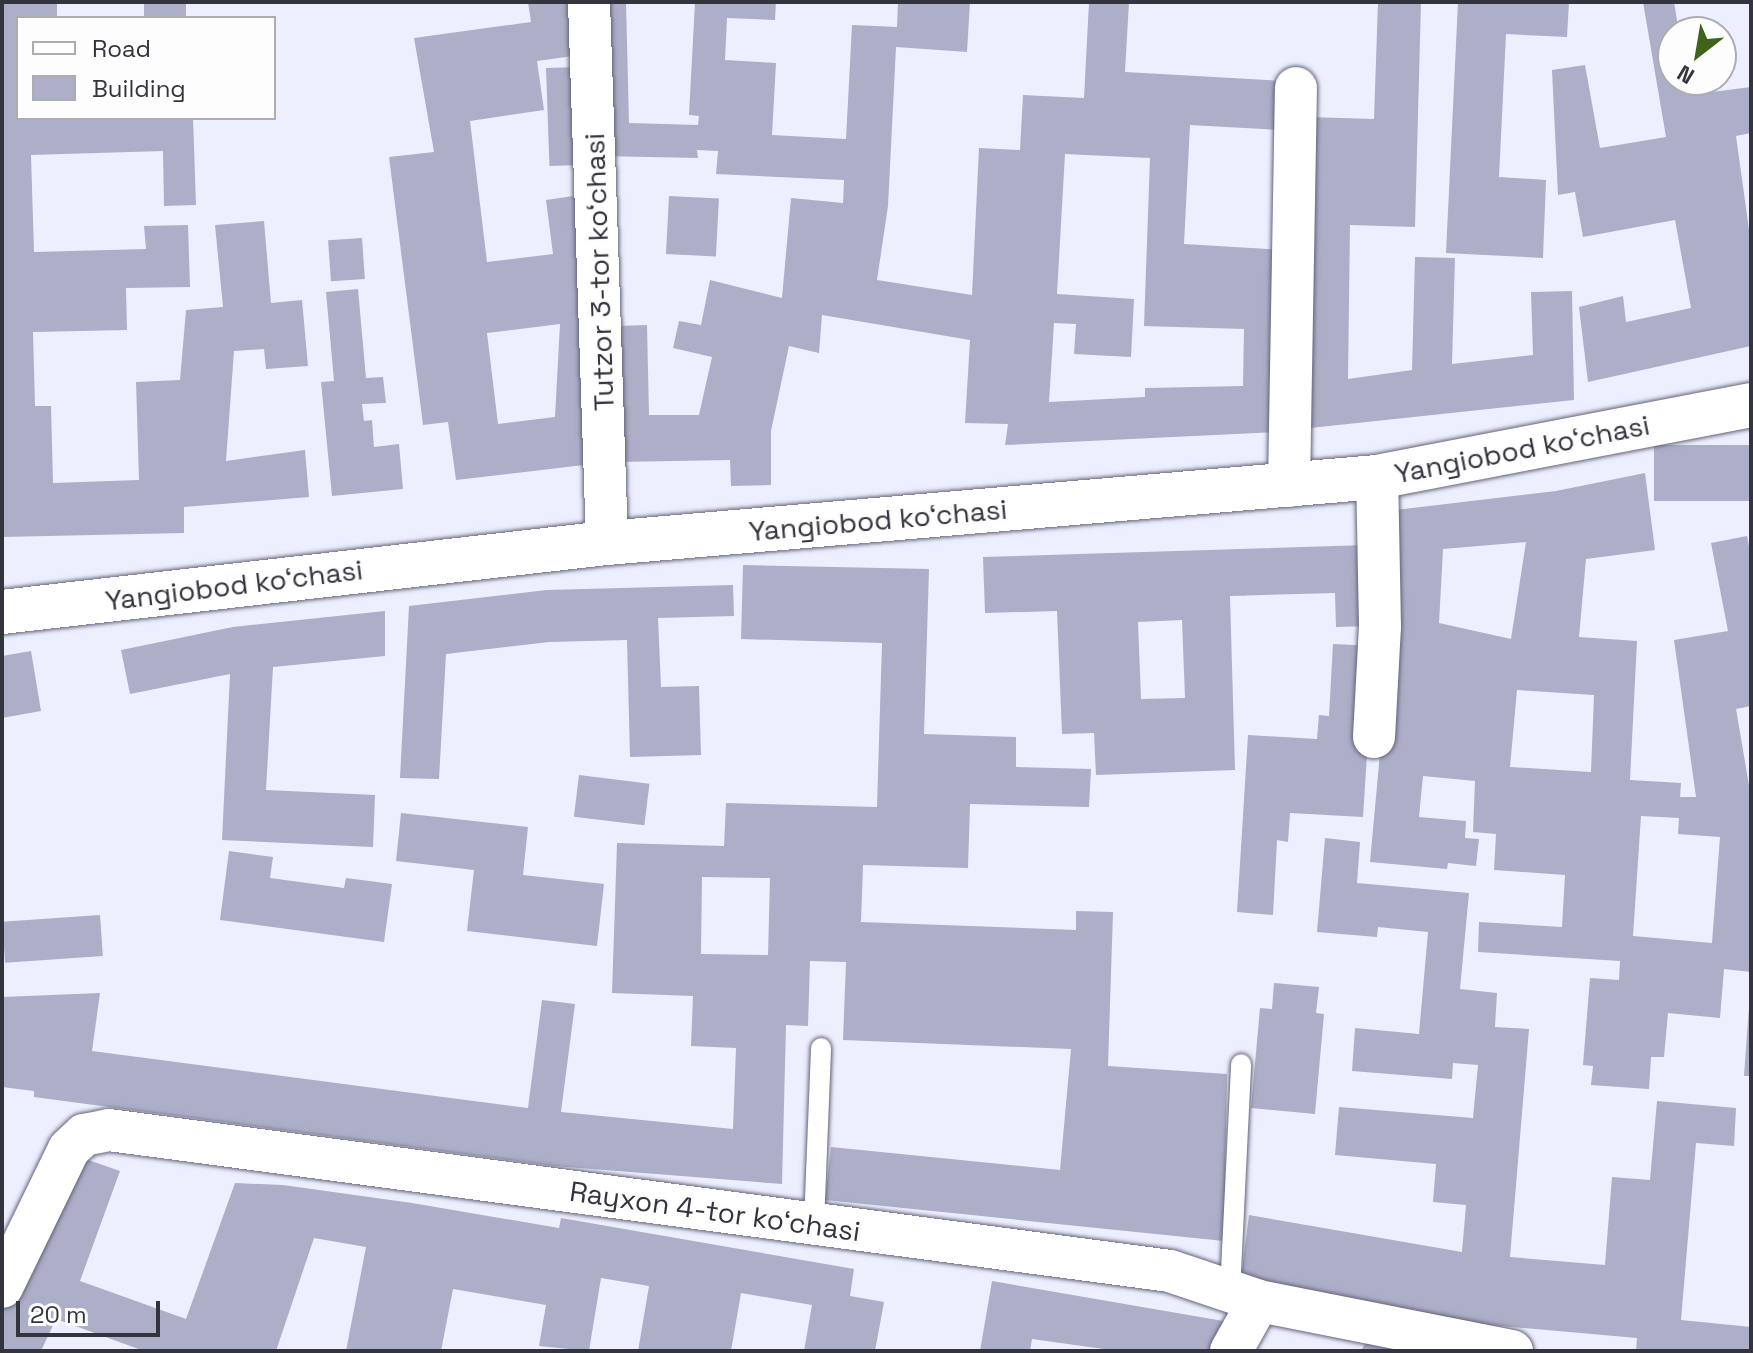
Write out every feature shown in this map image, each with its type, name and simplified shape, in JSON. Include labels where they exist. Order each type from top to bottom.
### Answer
[{"type":"street","name":"Tutzor 3-tor koʻchasi","points":[[589,2],[607,543]]},
{"type":"street","points":[[1289,486],[1296,88]]},
{"type":"street","name":"Yangiobod koʻchasi","points":[[2,612],[607,543],[1377,477],[1751,405]]},
{"type":"street","points":[[1374,737],[1380,627],[1377,477]]},
{"type":"street","name":"Rayxon 4-tor koʻchasi","points":[[2,1287],[69,1149],[84,1135],[109,1130],[1170,1271],[1245,1297],[1512,1351]]},
{"type":"street","points":[[1231,1351],[1245,1297]]},
{"type":"lane","points":[[814,1224],[821,1048]]},
{"type":"lane","points":[[1241,1064],[1245,1297]]},
{"type":"building","points":[[2,2],[57,2],[57,16],[16,16],[16,120],[193,120],[196,205],[164,206],[163,151],[31,155],[34,252],[146,249],[144,226],[188,225],[190,287],[126,288],[127,330],[33,332],[35,406],[51,406],[53,483],[139,480],[136,382],[180,380],[186,310],[223,307],[215,225],[264,221],[271,303],[302,300],[308,366],[266,369],[264,349],[234,351],[226,461],[305,450],[309,497],[184,507],[184,533],[2,537]]},
{"type":"building","points":[[144,2],[186,2],[186,16],[144,16]]},
{"type":"building","points":[[528,2],[573,2],[580,55],[537,61],[544,110],[470,121],[487,262],[553,254],[546,200],[580,195],[592,464],[456,480],[448,422],[423,425],[389,157],[434,152],[414,38],[531,22]],"holes":[[[560,324],[555,417],[498,424],[487,333]]]},
{"type":"building","points":[[599,2],[626,2],[629,123],[698,125],[699,116],[689,115],[695,2],[776,2],[775,20],[727,18],[725,60],[776,63],[772,135],[846,139],[852,25],[897,27],[898,2],[970,2],[967,52],[896,47],[888,206],[877,280],[972,295],[979,148],[1020,150],[1023,95],[1084,98],[1089,2],[1129,2],[1125,72],[1283,81],[1280,130],[1190,125],[1184,244],[1283,250],[1278,432],[1005,445],[1008,424],[965,423],[970,340],[822,315],[819,353],[789,346],[771,431],[771,485],[731,486],[730,460],[618,462],[615,326],[647,325],[649,415],[699,415],[712,357],[673,348],[679,321],[701,325],[710,280],[782,298],[791,198],[843,203],[844,180],[716,174],[718,151],[697,150],[698,158],[600,156]],"holes":[[[1065,154],[1150,158],[1144,326],[1244,329],[1243,386],[1145,388],[1145,397],[1049,402],[1054,323],[1076,324],[1074,354],[1131,357],[1134,299],[1057,294]]]},
{"type":"building","points":[[1378,2],[1421,2],[1415,227],[1350,225],[1348,379],[1412,370],[1415,257],[1455,258],[1452,364],[1533,355],[1531,292],[1572,291],[1574,400],[1301,429],[1308,117],[1374,119]]},
{"type":"building","points":[[1458,2],[1569,2],[1567,37],[1506,34],[1499,177],[1546,180],[1543,258],[1446,253]]},
{"type":"building","points":[[1643,2],[1674,2],[1676,16],[1657,16],[1657,84]]},
{"type":"building","points":[[1585,65],[1600,148],[1666,137],[1659,96],[1737,96],[1737,89],[1751,87],[1751,133],[1736,136],[1751,244],[1751,346],[1588,382],[1579,307],[1623,296],[1626,322],[1691,308],[1675,220],[1583,237],[1575,192],[1558,195],[1552,70]]},
{"type":"building","points":[[577,67],[580,165],[549,166],[546,68]]},
{"type":"building","points":[[669,196],[719,199],[716,257],[666,254]]},
{"type":"building","points":[[362,238],[365,279],[331,281],[328,240]]},
{"type":"building","points":[[358,289],[366,378],[383,377],[386,403],[362,404],[364,421],[372,420],[374,447],[399,444],[403,489],[332,496],[321,382],[334,381],[326,292]]},
{"type":"building","points":[[1654,445],[1751,445],[1751,501],[1654,501]]},
{"type":"building","points":[[1645,473],[1655,550],[1586,559],[1579,637],[1637,641],[1630,780],[1681,783],[1680,797],[1696,797],[1674,640],[1728,631],[1711,543],[1747,536],[1751,556],[1751,706],[1736,709],[1751,797],[1751,972],[1724,969],[1720,1018],[1668,1013],[1664,1057],[1651,1057],[1649,1089],[1591,1085],[1593,1066],[1583,1065],[1590,978],[1619,980],[1620,961],[1478,952],[1479,922],[1562,927],[1565,875],[1494,870],[1496,834],[1473,832],[1475,781],[1423,776],[1419,817],[1466,821],[1465,838],[1479,839],[1476,866],[1448,863],[1447,869],[1370,862],[1387,677],[1387,511],[1556,491]],"holes":[[[1526,542],[1511,639],[1439,623],[1443,549]],[[1517,690],[1594,695],[1591,772],[1510,767]],[[1641,816],[1679,818],[1678,834],[1720,837],[1712,943],[1633,936]]]},
{"type":"building","points":[[1369,545],[1371,626],[1336,627],[1335,593],[1230,596],[1235,770],[1096,775],[1094,733],[1062,734],[1057,611],[985,613],[983,557]],"holes":[[[1182,620],[1185,698],[1141,699],[1138,622]]]},
{"type":"building","points":[[743,565],[929,569],[924,734],[1016,737],[1016,767],[1091,769],[1089,807],[970,804],[968,868],[863,865],[861,922],[1076,930],[1076,911],[1113,912],[1108,1066],[1227,1074],[1224,1241],[825,1200],[831,1147],[1060,1170],[1071,1049],[843,1040],[846,962],[810,961],[808,1026],[786,1025],[782,1184],[554,1166],[34,1097],[34,1091],[2,1087],[2,997],[100,993],[92,1051],[528,1108],[542,1000],[575,1004],[561,1112],[733,1129],[736,1048],[691,1046],[693,996],[612,993],[617,843],[724,846],[726,803],[877,807],[882,643],[741,639]],"holes":[[[702,877],[770,878],[768,955],[701,954]]]},
{"type":"building","points":[[733,585],[734,616],[658,618],[661,687],[699,686],[701,755],[630,757],[627,640],[549,642],[446,654],[439,779],[400,778],[409,606],[547,590]]},
{"type":"building","points":[[385,611],[385,656],[273,667],[266,790],[375,795],[373,847],[222,840],[230,674],[130,694],[121,650],[233,627]]},
{"type":"building","points":[[1333,644],[1374,646],[1363,817],[1290,813],[1288,842],[1277,840],[1273,915],[1237,912],[1248,735],[1317,739],[1319,715],[1329,716]]},
{"type":"building","points":[[31,651],[41,711],[2,718],[2,656]]},
{"type":"building","points":[[579,775],[649,784],[644,825],[574,817]]},
{"type":"building","points":[[401,813],[528,827],[523,875],[604,884],[597,946],[467,931],[474,870],[396,861]]},
{"type":"building","points":[[1325,838],[1360,842],[1357,883],[1469,893],[1460,989],[1497,993],[1495,1027],[1529,1029],[1510,1257],[1605,1265],[1612,1177],[1650,1180],[1657,1101],[1736,1108],[1734,1146],[1696,1143],[1681,1320],[1751,1327],[1751,1351],[1636,1351],[1637,1338],[1456,1322],[1240,1285],[1249,1215],[1462,1252],[1466,1205],[1433,1202],[1436,1164],[1335,1155],[1339,1107],[1473,1118],[1478,1065],[1453,1063],[1452,1079],[1352,1071],[1355,1028],[1419,1034],[1428,932],[1378,927],[1377,937],[1317,932]]},
{"type":"building","points":[[229,851],[273,857],[270,878],[344,888],[346,878],[392,884],[384,942],[220,920]]},
{"type":"building","points":[[100,915],[103,956],[5,963],[2,922]]},
{"type":"building","points":[[1274,983],[1319,987],[1316,1013],[1324,1014],[1315,1114],[1251,1108],[1260,1008],[1272,1009]]},
{"type":"building","points":[[1749,1007],[1751,1076],[1744,1076]]},
{"type":"building","points":[[74,1155],[120,1171],[80,1281],[186,1319],[235,1183],[283,1185],[559,1228],[561,1218],[854,1269],[850,1296],[884,1302],[875,1351],[804,1351],[812,1305],[741,1293],[731,1351],[638,1351],[649,1286],[601,1278],[589,1351],[539,1346],[546,1305],[453,1289],[441,1351],[346,1351],[366,1247],[314,1238],[276,1351],[144,1351],[56,1319],[41,1351],[2,1351],[2,1314]]},
{"type":"building","points":[[992,1281],[1235,1323],[1221,1351],[1118,1351],[1032,1339],[1030,1351],[980,1351]]},
{"type":"building","points":[[1368,1338],[1414,1351],[1361,1351]]}]
